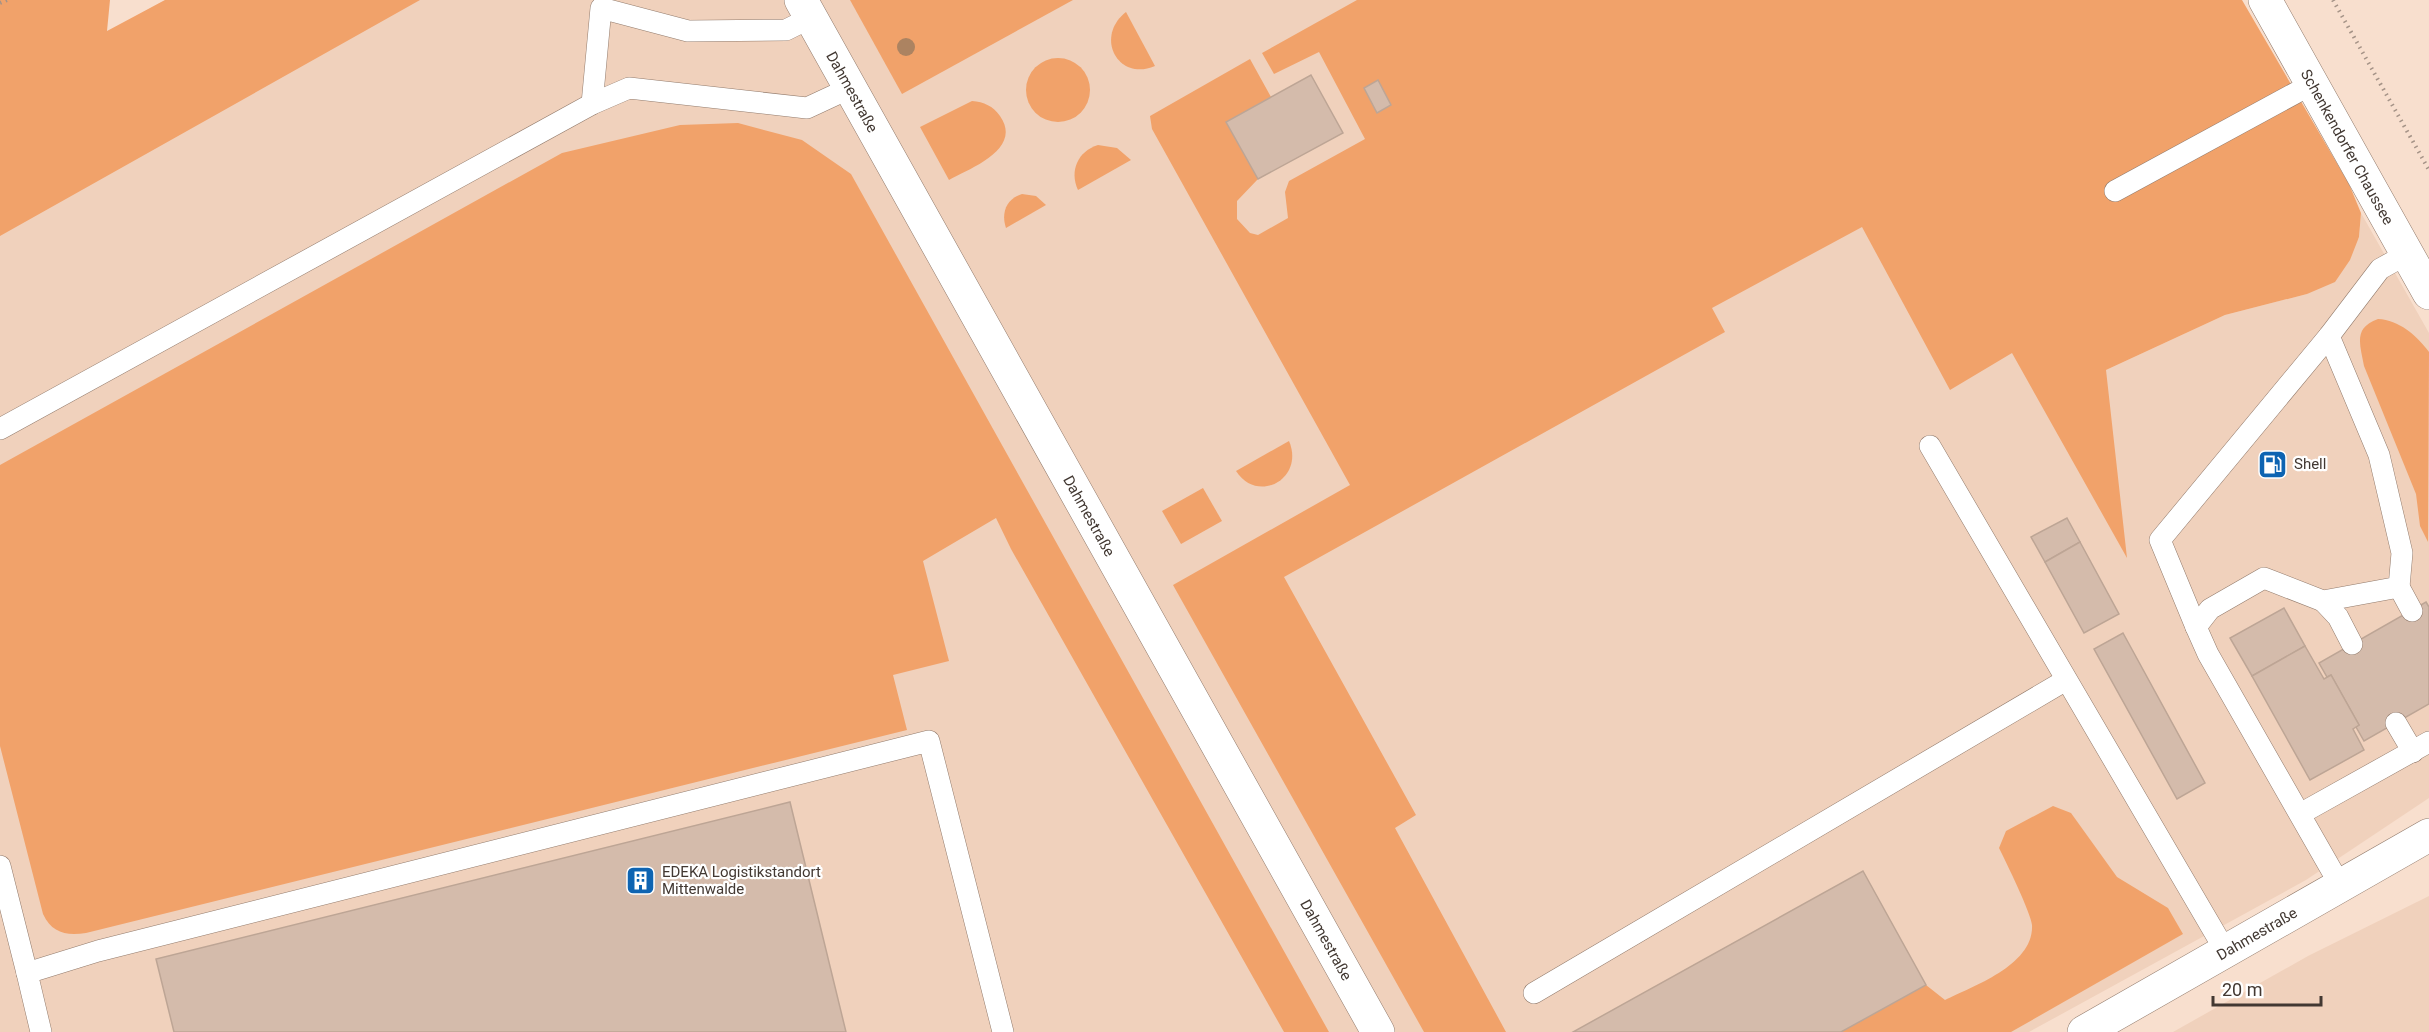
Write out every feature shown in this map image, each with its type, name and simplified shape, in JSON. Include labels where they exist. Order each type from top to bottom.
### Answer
[{"type":"street","name":"Schenkendorfer Chaussee","points":[[2265,0],[2429,293]]},
{"type":"street","name":"Dahmestraße","points":[[806,9],[1378,1032]]},
{"type":"street","name":"Dahmestraße","points":[[2084,1032],[2429,835]]},
{"type":"lane","points":[[592,104],[602,8],[688,31],[786,30],[806,9]]},
{"type":"lane","points":[[2115,190],[2312,84]]},
{"type":"lane","points":[[0,429],[592,104],[629,88],[807,108],[850,88]]},
{"type":"lane","points":[[2340,885],[2208,654],[2160,540],[2329,336],[2380,269],[2407,254]]},
{"type":"lane","points":[[2329,336],[2379,456],[2402,553],[2399,587],[2412,610]]},
{"type":"lane","points":[[1930,446],[2226,952]]},
{"type":"lane","points":[[2196,627],[2210,609],[2264,578],[2323,601],[2338,617],[2352,644]]},
{"type":"lane","points":[[2323,601],[2399,587]]},
{"type":"lane","points":[[1534,993],[2066,680]]},
{"type":"lane","points":[[2300,814],[2421,747],[2396,723]]},
{"type":"lane","points":[[27,973],[98,951],[929,741],[1003,1032]]},
{"type":"lane","points":[[0,866],[41,1032]]},
{"type":"path","points":[[0,3],[7,0]]},
{"type":"path","points":[[2333,0],[2429,170]]},
{"type":"shaded area","points":[[0,0],[110,0],[107,31],[165,0],[420,0],[0,236]]},
{"type":"shaded area","points":[[165,0],[2186,0],[2106,370],[2225,315],[2307,294],[2359,238],[2361,213],[2429,333],[2429,798],[2306,880],[2029,1032],[0,1032],[0,92]]},
{"type":"shaded area","points":[[850,0],[1073,0],[902,94]]},
{"type":"shaded area","points":[[1357,0],[2242,0],[2349,184],[2361,213],[2359,237],[2350,260],[2335,282],[2307,294],[2225,315],[2106,370],[2127,558],[2012,353],[1950,390],[1862,227],[1712,308],[1725,332],[1284,577],[1416,815],[1395,828],[1506,1032],[1424,1032],[1173,585],[1350,485],[1152,129],[1150,116],[1250,59],[1271,97],[1226,122],[1258,179],[1237,201],[1237,219],[1250,233],[1258,235],[1288,218],[1285,192],[1289,181],[1365,139],[1319,52],[1274,74],[1262,53]]},
{"type":"shaded area","points":[[1126,12],[1155,66],[1142,69],[1130,68],[1121,63],[1115,54],[1111,44],[1112,33],[1117,22]]},
{"type":"shaded area","points":[[1058,58],[1070,60],[1081,67],[1088,78],[1090,90],[1088,102],[1081,113],[1070,120],[1058,122],[1046,120],[1035,113],[1028,102],[1026,90],[1028,78],[1035,67],[1046,60]]},
{"type":"shaded area","points":[[972,101],[988,105],[1000,116],[1005,128],[1005,138],[1000,148],[991,156],[949,180],[920,127]]},
{"type":"shaded area","points":[[738,123],[802,140],[851,174],[1329,1032],[1284,1032],[1011,549],[996,518],[923,561],[949,661],[893,675],[907,730],[86,933],[60,932],[43,914],[0,746],[0,465],[562,153],[680,125]]},
{"type":"shaded area","points":[[1098,145],[1117,148],[1131,160],[1078,190],[1075,183],[1077,163],[1085,152]]},
{"type":"shaded area","points":[[1022,194],[1036,196],[1046,205],[1006,228],[1004,217],[1006,207],[1012,199]]},
{"type":"shaded area","points":[[2378,319],[2400,325],[2429,352],[2428,542],[2420,526],[2416,494],[2364,366],[2360,338],[2365,327]]},
{"type":"shaded area","points":[[1289,441],[1292,454],[1291,466],[1277,483],[1256,486],[1245,481],[1236,471]]},
{"type":"shaded area","points":[[1203,488],[1222,521],[1181,544],[1162,511]]},
{"type":"shaded area","points":[[2053,806],[2071,813],[2117,877],[2168,908],[2183,934],[2011,1032],[1841,1032],[1926,985],[1945,1000],[1985,981],[2013,963],[2023,952],[2030,939],[2032,925],[2018,887],[1999,848],[2006,831]]},
{"type":"shaded area","points":[[2429,896],[2429,1032],[2173,1032],[2308,956]]},
{"type":"building","points":[[1311,75],[1343,133],[1258,179],[1226,122]]},
{"type":"building","points":[[1378,80],[1391,105],[1377,113],[1364,88]]},
{"type":"building","points":[[2067,518],[2080,542],[2045,562],[2031,537]]},
{"type":"building","points":[[2080,542],[2119,614],[2084,633],[2045,562]]},
{"type":"building","points":[[2426,602],[2429,607],[2429,704],[2364,741],[2356,727],[2359,725],[2331,675],[2327,677],[2319,663]]},
{"type":"building","points":[[2284,608],[2305,646],[2252,676],[2230,638]]},
{"type":"building","points":[[2123,633],[2205,783],[2177,799],[2094,649]]},
{"type":"building","points":[[2305,646],[2324,679],[2331,675],[2359,725],[2353,729],[2364,750],[2310,780],[2252,676]]},
{"type":"building","name":"EDEKA Logistikstandort Mittenwalde","points":[[790,802],[846,1032],[174,1032],[156,959]]},
{"type":"building","points":[[1863,871],[1926,985],[1841,1032],[1573,1032]]},
{"type":"place","name":"Shell","points":[[2273,464]]},
{"type":"place","name":"EDEKA Logistikstandort Mittenwalde","points":[[641,881]]}]
